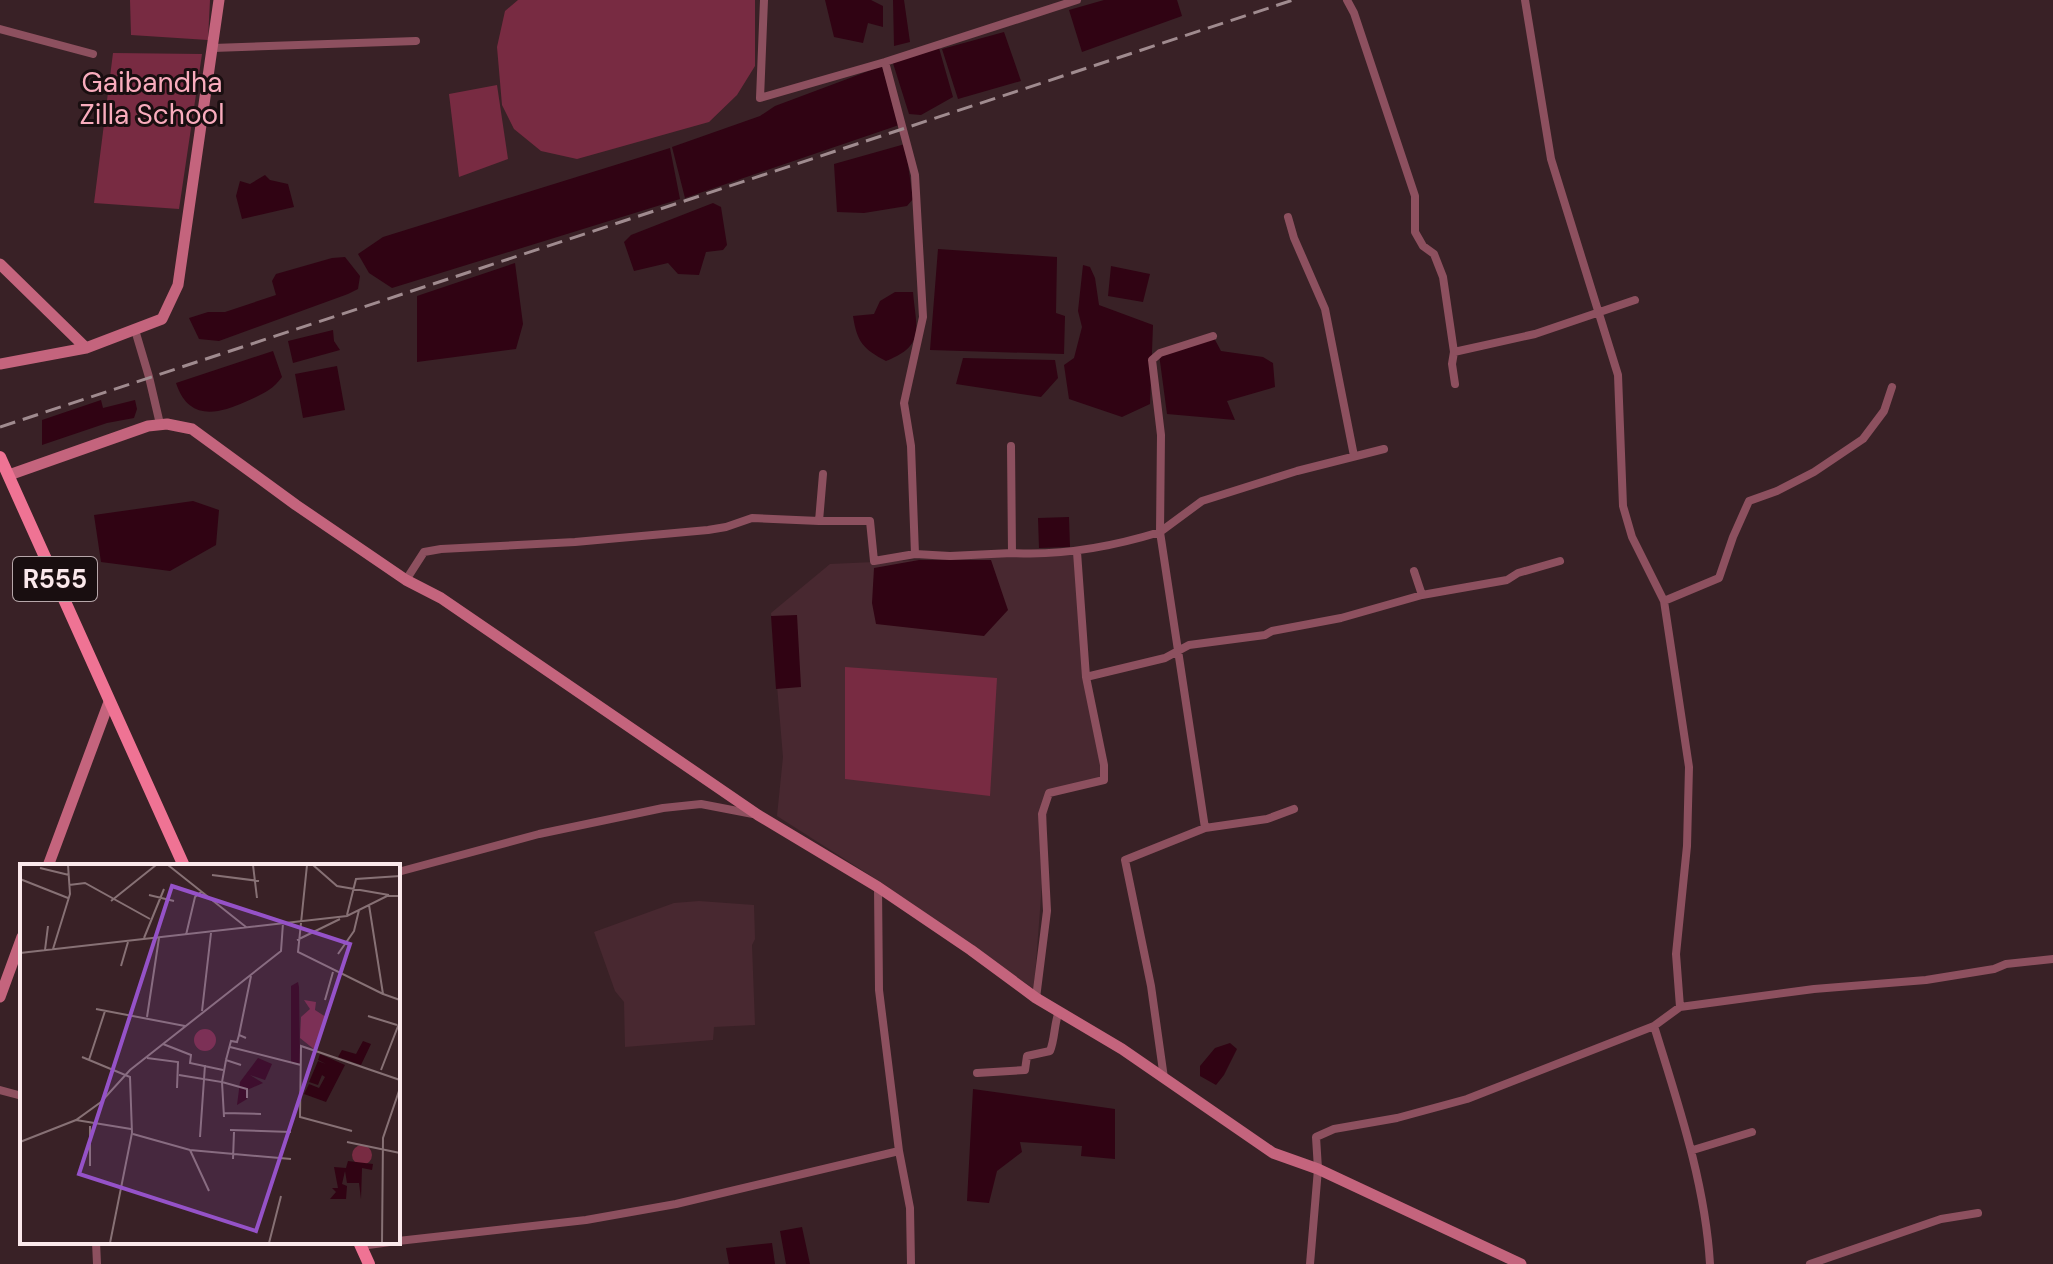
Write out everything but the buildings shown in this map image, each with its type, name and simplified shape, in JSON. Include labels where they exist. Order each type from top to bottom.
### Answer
[{"type":"main road","points":[[0,364],[86,348],[162,319],[178,285],[219,0]]},
{"type":"main road","points":[[0,264],[86,348]]},
{"type":"main road","points":[[9,475],[134,430],[160,424],[192,429],[406,580],[441,598],[758,815],[878,887],[1036,998],[1122,1049],[1273,1153],[1318,1169],[1521,1264]]},
{"type":"main road","name":"R555","points":[[0,457],[183,864]]},
{"type":"main road","points":[[49,864],[109,702]]},
{"type":"main road","points":[[0,997],[20,942]]},
{"type":"main road","points":[[360,1244],[369,1264]]},
{"type":"street","points":[[764,0],[760,98],[885,62],[1054,3],[1077,0]]},
{"type":"street","points":[[1347,0],[1415,196],[1415,232],[1423,246],[1434,254],[1443,277],[1454,352],[1455,384]]},
{"type":"street","points":[[1525,0],[1551,159],[1618,375],[1623,506],[1632,537],[1664,601],[1689,767],[1687,846],[1676,954],[1680,1007]]},
{"type":"street","points":[[0,29],[93,54]]},
{"type":"street","points":[[213,48],[416,41]]},
{"type":"street","points":[[885,62],[915,175],[923,317],[904,403],[911,446],[915,554]]},
{"type":"street","points":[[1288,217],[1325,309],[1354,456]]},
{"type":"street","points":[[1454,352],[1535,334],[1635,300]]},
{"type":"street","points":[[135,330],[160,424]]},
{"type":"street","points":[[1205,828],[1160,532],[1161,435],[1152,360],[1160,353],[1213,336]]},
{"type":"street","points":[[1664,601],[1719,578],[1749,501],[1814,472],[1863,439],[1884,411],[1892,387]]},
{"type":"street","points":[[1011,446],[1012,553]]},
{"type":"street","points":[[406,580],[424,552],[708,530],[752,518],[870,521],[874,561],[915,554],[950,556],[1077,552],[1121,544],[1160,532],[1202,501],[1297,471],[1384,449]]},
{"type":"street","points":[[819,521],[823,474]]},
{"type":"street","points":[[1036,998],[1047,911],[1042,814],[1049,793],[1104,780],[1104,765],[1086,677],[1077,552]]},
{"type":"street","points":[[1086,677],[1165,658],[1189,645],[1265,635],[1341,618],[1422,595],[1507,580],[1518,573],[1560,561]]},
{"type":"street","points":[[1414,571],[1422,595]]},
{"type":"street","points":[[400,871],[539,834],[663,808],[701,804],[758,815]]},
{"type":"street","points":[[1164,1078],[1151,986],[1125,860],[1205,828],[1267,819],[1294,809]]},
{"type":"street","points":[[878,887],[879,990],[899,1151],[910,1208],[911,1264]]},
{"type":"street","points":[[1310,1264],[1318,1169],[1316,1137],[1334,1129],[1397,1118],[1467,1099],[1654,1026],[1680,1007],[1814,989],[1926,980],[1994,969],[2006,964],[2053,959]]},
{"type":"street","points":[[977,1073],[1025,1070],[1027,1056],[1050,1051],[1059,1011]]},
{"type":"street","points":[[1654,1026],[1693,1150],[1709,1238],[1710,1264]]},
{"type":"street","points":[[0,1090],[20,1095]]},
{"type":"street","points":[[1693,1150],[1752,1132]]},
{"type":"street","points":[[400,1241],[586,1220],[676,1204],[899,1151]]},
{"type":"street","points":[[1810,1264],[1941,1219],[1978,1213]]},
{"type":"street","points":[[96,1244],[97,1264]]},
{"type":"shaded area","points":[[825,0],[871,0],[883,6],[883,27],[868,23],[863,43],[834,37]]},
{"type":"shaded area","points":[[893,0],[904,0],[910,42],[894,46]]},
{"type":"shaded area","points":[[1104,0],[1177,0],[1182,16],[1082,52],[1069,10]]},
{"type":"shaded area","points":[[1004,32],[1021,81],[958,99],[942,49]]},
{"type":"shaded area","points":[[939,48],[953,97],[921,115],[909,114],[892,60]]},
{"type":"shaded area","points":[[882,66],[899,125],[685,198],[672,147],[760,116],[775,106]]},
{"type":"shaded area","points":[[905,144],[913,199],[907,206],[864,213],[837,212],[834,164]]},
{"type":"shaded area","points":[[670,148],[680,199],[392,288],[369,273],[358,254],[383,237]]},
{"type":"shaded area","points":[[265,175],[270,180],[288,184],[294,207],[242,219],[236,196],[240,181],[250,184]]},
{"type":"shaded area","points":[[713,203],[721,207],[727,245],[723,250],[706,252],[699,275],[678,274],[668,263],[634,271],[624,242],[631,235]]},
{"type":"shaded area","points":[[938,249],[1057,257],[1056,313],[1065,316],[1064,354],[930,350]]},
{"type":"shaded area","points":[[345,257],[360,276],[358,289],[348,294],[219,341],[199,339],[189,318],[208,312],[225,312],[276,295],[272,281],[276,274]]},
{"type":"shaded area","points":[[515,263],[523,324],[516,349],[417,362],[417,296]]},
{"type":"shaded area","points":[[1083,265],[1090,267],[1095,278],[1099,305],[1153,325],[1150,404],[1122,417],[1069,399],[1064,365],[1074,358],[1082,327],[1078,311]]},
{"type":"shaded area","points":[[1111,266],[1150,274],[1143,302],[1108,296]]},
{"type":"shaded area","points":[[895,292],[913,292],[916,334],[908,349],[886,361],[862,344],[853,316],[874,314],[880,301]]},
{"type":"shaded area","points":[[333,330],[334,341],[340,350],[293,363],[288,341]]},
{"type":"shaded area","points":[[1214,338],[1221,351],[1263,357],[1273,363],[1275,387],[1227,401],[1235,420],[1167,414],[1159,354]]},
{"type":"shaded area","points":[[273,351],[282,377],[265,392],[224,410],[195,409],[181,395],[176,383]]},
{"type":"shaded area","points":[[963,358],[1055,360],[1058,378],[1041,397],[956,384]]},
{"type":"shaded area","points":[[337,366],[345,410],[303,418],[295,374]]},
{"type":"shaded area","points":[[101,400],[103,408],[135,400],[137,409],[134,418],[107,423],[42,445],[42,420]]},
{"type":"shaded area","points":[[193,501],[219,510],[216,545],[170,571],[101,562],[94,515]]},
{"type":"shaded area","points":[[1069,517],[1070,547],[1039,548],[1038,518]]},
{"type":"shaded area","points":[[1076,553],[1083,676],[1104,780],[1049,792],[1034,989],[882,883],[777,816],[783,757],[771,613],[830,564]]},
{"type":"shaded area","points":[[919,560],[991,560],[1008,610],[984,636],[876,624],[872,603],[874,568]]},
{"type":"shaded area","points":[[797,615],[801,687],[776,689],[771,616]]},
{"type":"shaded area","points":[[699,901],[754,905],[755,1025],[714,1027],[713,1040],[625,1047],[624,1002],[615,991],[594,932],[674,903]]},
{"type":"shaded area","points":[[1230,1043],[1237,1049],[1216,1085],[1200,1076],[1200,1066],[1215,1048]]},
{"type":"shaded area","points":[[973,1089],[1115,1109],[1115,1159],[1081,1156],[1082,1146],[1020,1142],[1022,1152],[997,1171],[989,1203],[967,1201]]},
{"type":"shaded area","points":[[802,1227],[810,1264],[786,1264],[780,1231]]},
{"type":"shaded area","points":[[772,1243],[775,1264],[729,1264],[726,1248]]},
{"type":"green space","points":[[130,0],[210,0],[208,40],[131,35]]},
{"type":"green space","points":[[518,0],[755,0],[755,66],[737,95],[709,122],[577,159],[541,151],[514,129],[502,105],[497,47],[505,11]]},
{"type":"green space","name":"Gaibandha Zilla School","points":[[113,53],[202,54],[179,209],[94,203]]},
{"type":"green space","points":[[497,85],[508,159],[459,177],[449,94]]},
{"type":"green space","points":[[845,667],[997,678],[990,796],[845,779]]},
{"type":"railway","points":[[0,427],[1293,0]]}]
